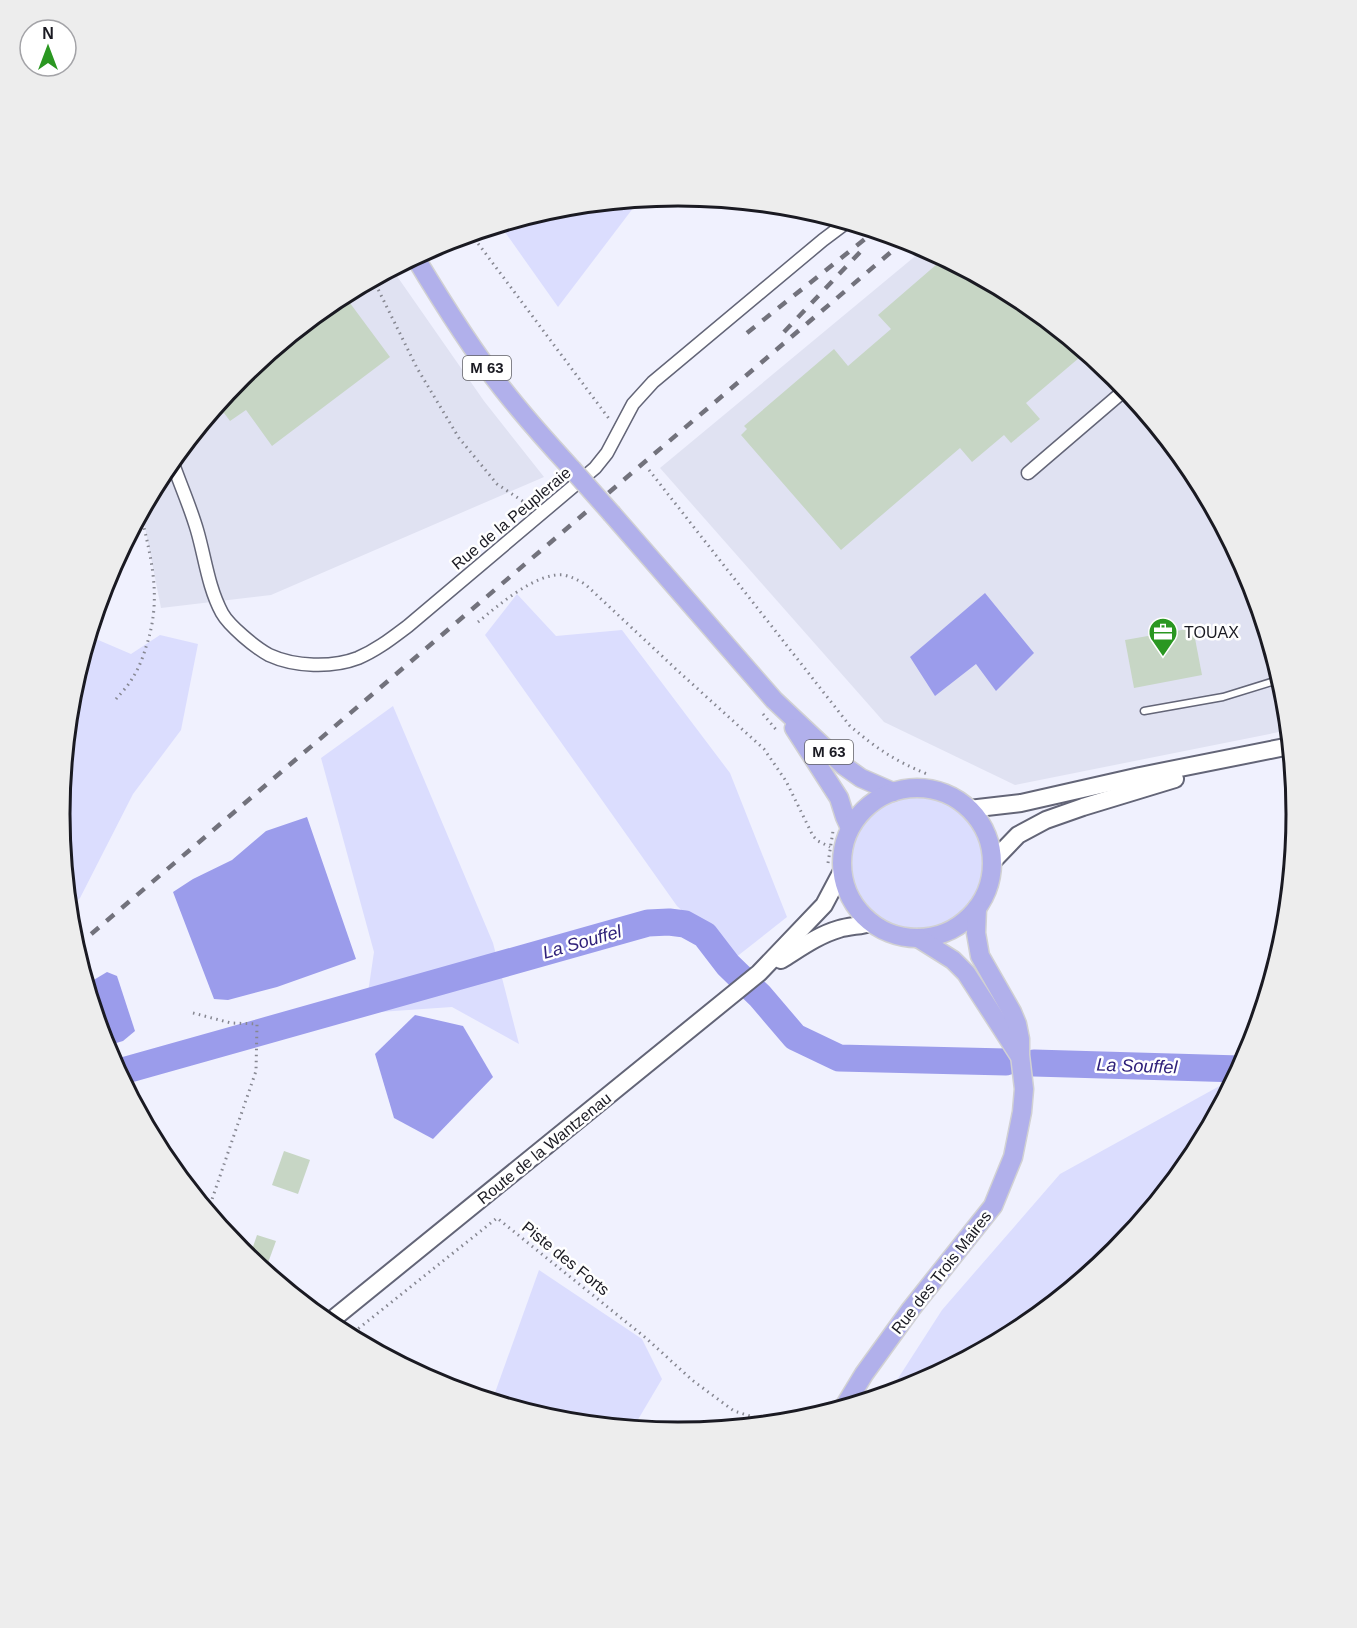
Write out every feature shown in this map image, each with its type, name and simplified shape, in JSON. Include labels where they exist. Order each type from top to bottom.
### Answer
[{"type":"main road","name":"M 63","points":[[420,265],[477,354],[530,422],[774,700],[844,766],[861,778],[893,792]]},
{"type":"main road","name":"M 63","points":[[774,700],[839,798],[844,817],[842,826]]},
{"type":"main road","points":[[969,809],[1021,803],[1282,748]]},
{"type":"main road","points":[[992,862],[1018,835],[1046,820],[1262,752]]},
{"type":"main road","points":[[909,788],[925,788],[948,795],[969,809],[986,833],[992,862],[988,886],[977,908],[951,930],[935,936],[902,937],[871,923],[857,908],[835,868],[843,849],[842,826],[876,800],[909,788]]},
{"type":"main road","name":"Route de la Wantzenau","points":[[336,1316],[759,973],[824,905],[835,868]]},
{"type":"main road","name":"Rue des Trois Maires","points":[[850,1397],[911,1309],[993,1206],[1013,1157],[1024,1089],[1020,1039],[1012,1012],[980,956],[976,933],[977,908]]},
{"type":"main road","name":"Route de la Wantzenau","points":[[759,973],[820,937],[839,929],[871,923]]},
{"type":"main road","name":"Rue des Trois Maires","points":[[918,938],[953,960],[966,973],[1020,1056]]},
{"type":"street","name":"Rue de la Peupleraie","points":[[176,472],[197,528],[215,598],[223,615],[234,628],[250,643],[270,655],[290,662],[338,664],[357,658],[377,649],[408,626],[600,463],[633,404],[653,381],[839,228]]},
{"type":"street","points":[[1028,473],[1118,395]]},
{"type":"lane","points":[[1144,711],[1223,697],[1272,682]]},
{"type":"path","points":[[476,241],[618,431]]},
{"type":"path","points":[[377,286],[417,368],[459,438],[496,484],[542,513]]},
{"type":"path","points":[[649,470],[850,726],[875,748],[927,774]]},
{"type":"path","points":[[116,699],[133,678],[141,661],[154,615],[154,575],[144,525]]},
{"type":"path","points":[[478,622],[506,599],[548,576],[562,575],[575,578],[585,584],[764,749],[786,780],[813,836],[825,846],[830,847]]},
{"type":"path","points":[[835,868],[830,847],[842,826]]},
{"type":"path","points":[[193,1013],[231,1023],[257,1024],[256,1071],[211,1202]]},
{"type":"path","name":"Piste des Forts","points":[[357,1330],[496,1218],[646,1338],[692,1380],[734,1411],[754,1417]]},
{"type":"shaded area","points":[[634,208],[558,307],[505,232],[560,218]]},
{"type":"shaded area","points":[[917,255],[982,287],[1049,332],[1108,384],[1161,444],[1205,510],[1240,581],[1266,657],[1281,732],[1015,785],[884,722],[660,468]]},
{"type":"shaded area","points":[[397,276],[484,401],[544,477],[271,595],[161,608],[144,524],[173,476],[221,413],[278,357],[341,308]]},
{"type":"shaded area","points":[[517,594],[556,636],[622,630],[730,773],[787,917],[735,958],[677,906],[485,635]]},
{"type":"shaded area","points":[[160,635],[198,644],[181,730],[133,794],[77,901],[70,814],[72,774],[82,695],[97,639],[131,654]]},
{"type":"shaded area","points":[[393,706],[493,943],[519,1044],[452,1007],[365,1013],[374,952],[321,758]]},
{"type":"shaded area","points":[[916,796],[942,801],[963,816],[978,837],[983,863],[978,889],[963,910],[942,925],[916,930],[890,925],[869,910],[854,889],[849,863],[854,837],[869,816],[890,801]]},
{"type":"shaded area","points":[[1224,1084],[1184,1152],[1161,1184],[1136,1215],[1079,1271],[1016,1320],[982,1341],[896,1382],[942,1310],[1060,1174]]},
{"type":"shaded area","points":[[539,1270],[642,1339],[662,1379],[637,1421],[560,1410],[495,1393]]},
{"type":"water","points":[[985,593],[1034,653],[996,691],[976,664],[935,696],[910,657]]},
{"type":"water","points":[[307,817],[356,959],[277,987],[228,1000],[214,999],[173,892],[193,879],[232,860],[266,831]]},
{"type":"water","points":[[107,972],[117,976],[135,1031],[123,1041],[116,1043],[94,980]]},
{"type":"water","points":[[415,1015],[463,1026],[493,1077],[433,1139],[394,1118],[375,1054]]},
{"type":"building","points":[[937,264],[982,287],[1016,308],[1080,357],[1026,403],[1040,419],[1011,443],[1004,435],[972,462],[960,448],[841,550],[741,435],[747,429],[744,426],[834,349],[848,366],[891,329],[878,315]]},
{"type":"building","points":[[350,303],[390,357],[272,446],[246,410],[230,421],[224,413],[217,418],[278,357]]},
{"type":"building","name":"TOUAX","points":[[1193,628],[1202,675],[1134,688],[1125,640]]},
{"type":"building","points":[[284,1151],[310,1160],[298,1194],[272,1185]]},
{"type":"building","points":[[257,1235],[276,1241],[268,1262],[253,1247]]},
{"type":"waterway","name":"La Souffel","points":[[127,1070],[648,923],[669,922],[685,924],[705,935],[728,965],[760,996],[795,1037],[839,1058],[1006,1062]]},
{"type":"waterway","name":"La Souffel","points":[[1034,1063],[1230,1069]]},
{"type":"railway","points":[[747,333],[868,236]]},
{"type":"railway","points":[[84,940],[897,247]]},
{"type":"railway","points":[[784,332],[863,249]]},
{"type":"place","name":"TOUAX","points":[[1163,658]]}]
